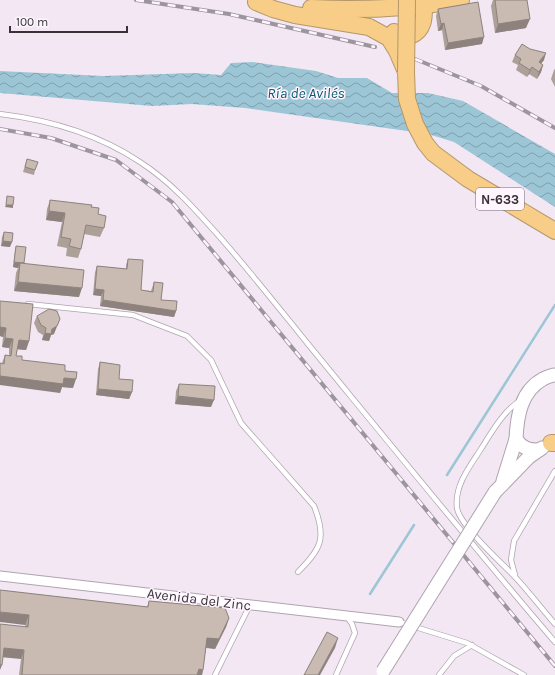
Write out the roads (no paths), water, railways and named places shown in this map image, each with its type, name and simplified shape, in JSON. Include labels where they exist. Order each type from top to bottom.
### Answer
[{"type":"highway","points":[[316,0],[365,2],[385,0]]},
{"type":"highway","name":"N-633","points":[[407,0],[407,100],[415,124],[425,143],[446,165],[555,231]]},
{"type":"highway","points":[[335,10],[388,9],[424,3],[461,0]]},
{"type":"highway","points":[[252,1],[273,10],[369,27],[378,31],[389,38],[394,45],[406,72]]},
{"type":"highway","points":[[252,1],[335,10],[375,19],[395,33],[410,36],[417,32],[424,20],[424,3]]},
{"type":"main road","points":[[381,673],[499,488],[516,439],[516,426],[524,398],[530,388],[554,374]]},
{"type":"main road","points":[[516,439],[522,447],[531,450],[550,444]]},
{"type":"main road","points":[[499,488],[550,444]]},
{"type":"street","name":"Avenida del Zinc","points":[[0,576],[399,622]]},
{"type":"lane","points":[[0,114],[28,117],[72,129],[110,144],[142,163],[185,197],[232,250],[457,526],[555,642]]},
{"type":"lane","points":[[23,304],[133,315],[187,336],[211,360],[241,423],[314,506],[321,523],[321,539],[312,559],[298,572]]},
{"type":"lane","points":[[524,398],[513,404],[496,426],[462,480],[457,508],[462,519],[469,528],[517,579],[555,624]]},
{"type":"lane","points":[[517,579],[511,560],[514,541],[555,471]]},
{"type":"lane","points":[[215,675],[250,605]]},
{"type":"lane","points":[[336,675],[355,633],[352,624],[346,616]]},
{"type":"lane","points":[[399,622],[472,645],[524,675]]},
{"type":"lane","points":[[439,675],[454,656],[472,645]]},
{"type":"water","name":"Ría de Avilés","points":[[253,62],[316,71],[338,78],[367,78],[392,93],[428,93],[463,101],[555,154],[555,207],[454,142],[428,134],[245,108],[192,104],[152,106],[0,93],[0,71],[103,76],[194,73],[221,75],[231,63]]},
{"type":"waterway","points":[[447,475],[555,305]]},
{"type":"waterway","points":[[370,594],[414,525]]},
{"type":"railway","points":[[136,0],[229,14],[375,47]]},
{"type":"railway","points":[[415,59],[481,86],[555,128]]},
{"type":"railway","points":[[0,129],[51,138],[116,160],[172,202],[555,666]]}]
